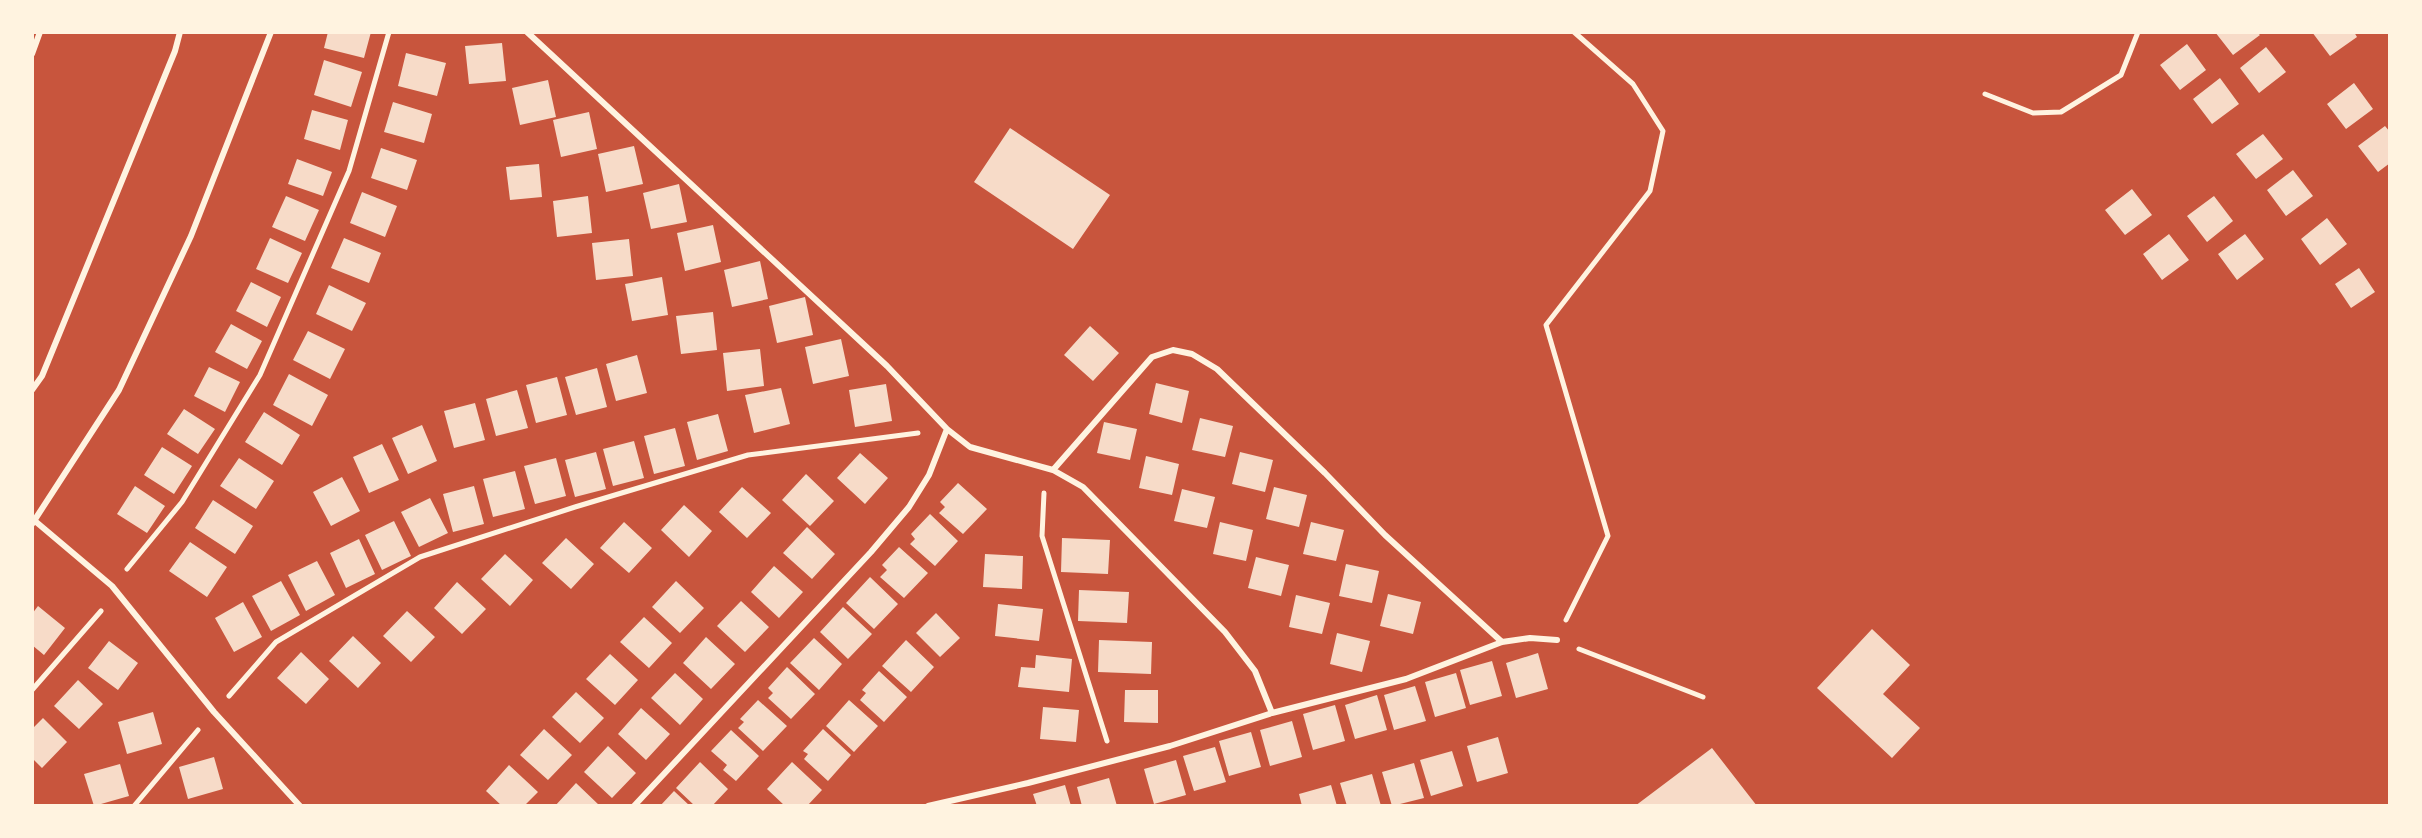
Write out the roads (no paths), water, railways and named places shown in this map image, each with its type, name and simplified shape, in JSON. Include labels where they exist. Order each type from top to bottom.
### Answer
[{"type":"lane","points":[[32,54],[40,32]]},
{"type":"lane","points":[[32,390],[42,376],[175,51],[180,32]]},
{"type":"lane","points":[[271,32],[191,236],[119,390],[34,522],[112,586],[214,712],[300,806]]},
{"type":"lane","points":[[527,32],[887,366],[947,429],[970,447],[1053,470],[1083,487],[1225,632],[1255,671],[1272,713]]},
{"type":"lane","points":[[1053,470],[1152,357],[1173,350],[1192,354],[1217,369],[1385,535],[1502,642]]},
{"type":"lane","points":[[634,806],[871,552],[909,507],[929,475],[947,429]]},
{"type":"lane","points":[[928,806],[1170,746],[1272,713],[1406,679],[1502,642],[1530,638],[1557,640]]}]
